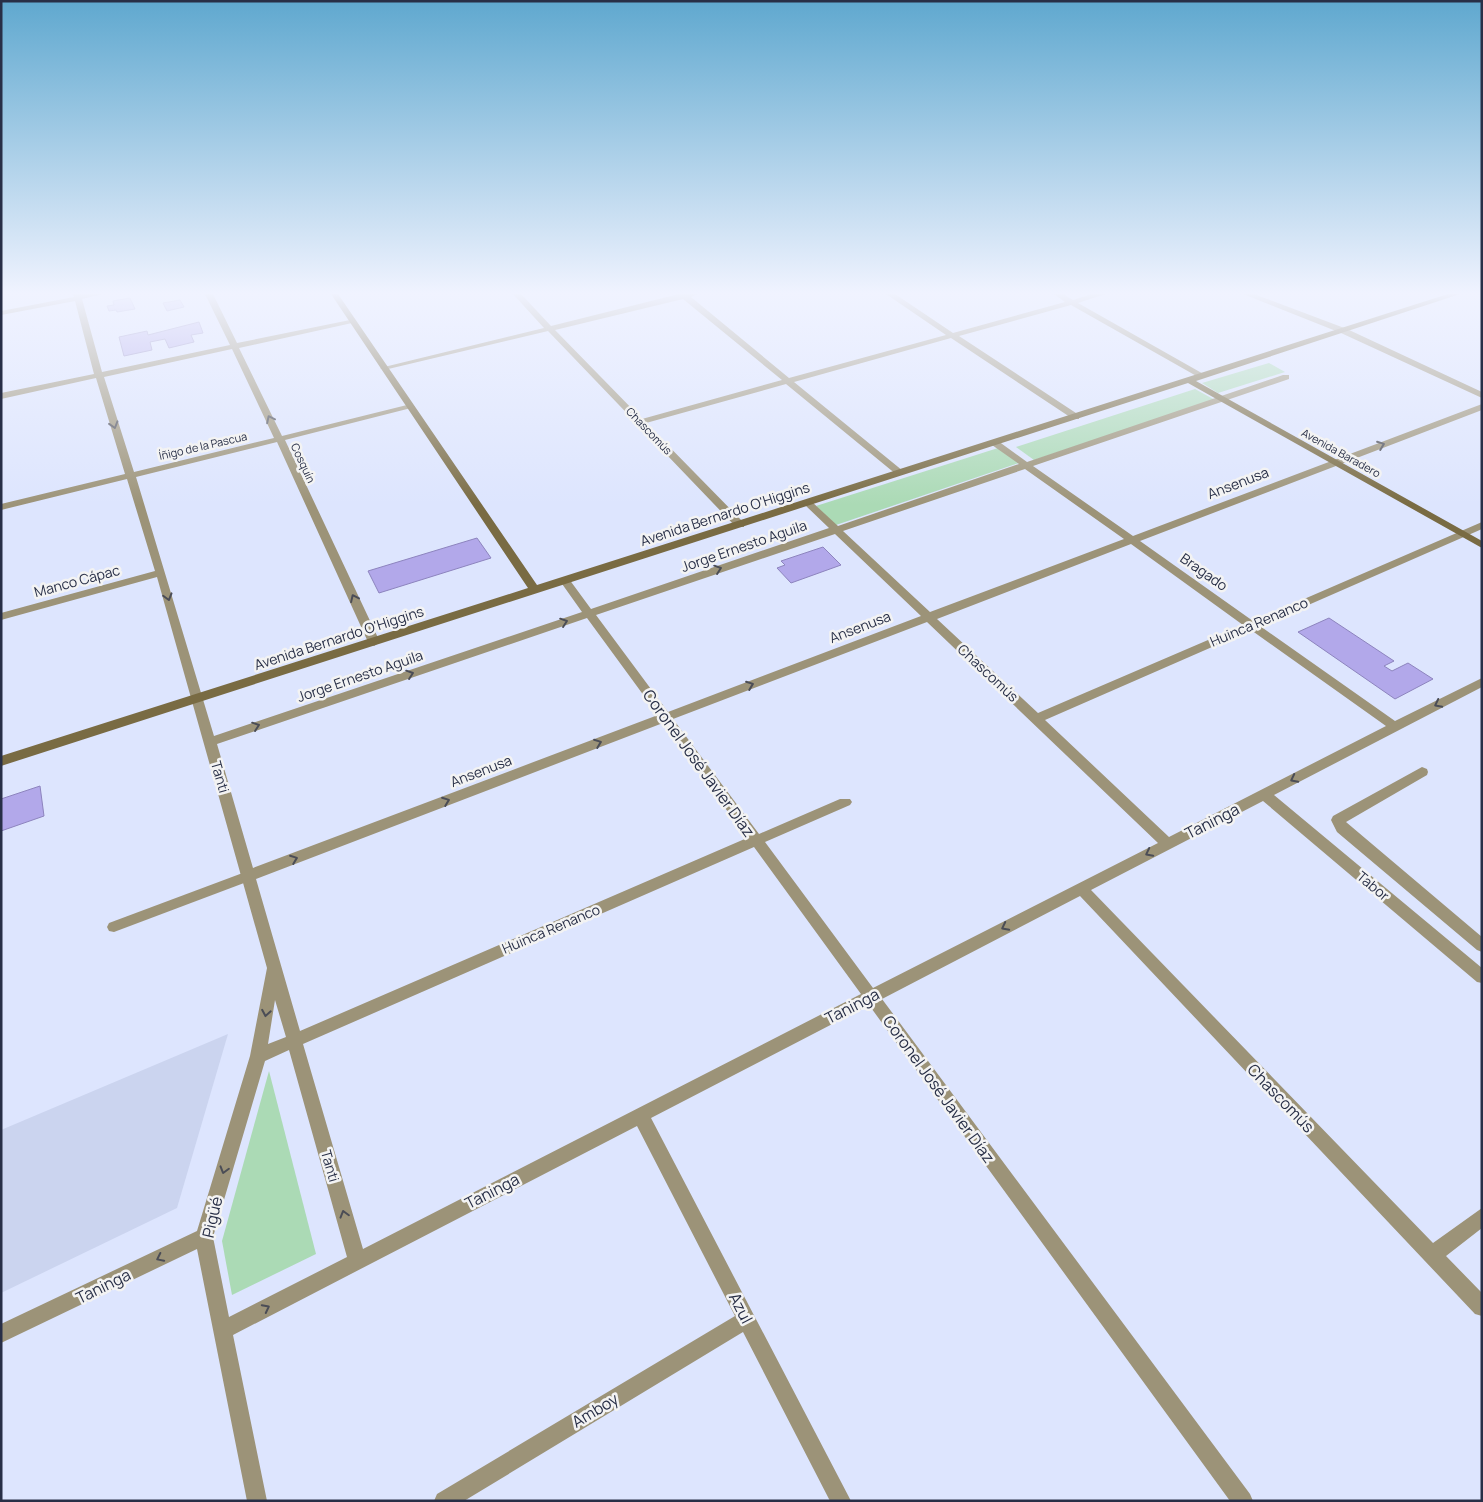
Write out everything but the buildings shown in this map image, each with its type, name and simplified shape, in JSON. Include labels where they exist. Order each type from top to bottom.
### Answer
[{"type":"main road","points":[[381,364],[536,591]]},
{"type":"main road","name":"Avenida Bernardo O'Higgins","points":[[1,761],[1240,364]]},
{"type":"main road","name":"Avenida Baradero","points":[[1189,380],[1482,545]]},
{"type":"street","name":"Tanti","points":[[96,364],[198,699],[357,1261]]},
{"type":"street","points":[[1,396],[150,364]]},
{"type":"street","name":"Cosquín","points":[[243,364],[374,642]]},
{"type":"street","points":[[384,368],[401,364]]},
{"type":"street","name":"Chascomús","points":[[584,364],[740,525]]},
{"type":"street","points":[[766,364],[900,473]]},
{"type":"street","points":[[640,422],[852,364]]},
{"type":"street","points":[[995,364],[1076,417]]},
{"type":"street","points":[[1181,364],[1202,376]]},
{"type":"street","points":[[1416,364],[1482,394]]},
{"type":"street","name":"Jorge Ernesto Aguila","points":[[210,742],[1286,377]]},
{"type":"street","name":"Íñigo de la Pascua","points":[[1,507],[411,407]]},
{"type":"street","name":"Ansenusa","points":[[248,876],[1482,407]]},
{"type":"street","name":"Bragado","points":[[995,443],[1395,727]]},
{"type":"street","name":"Chascomús","points":[[808,503],[1168,844]]},
{"type":"street","name":"Huinca Renanco","points":[[1036,718],[1482,525]]},
{"type":"street","name":"Manco Cápac","points":[[1,617],[161,573]]},
{"type":"street","name":"Coronel José Javier Díaz","points":[[565,581],[1243,1501]]},
{"type":"street","name":"Taninga","points":[[223,1330],[1482,682]]},
{"type":"street","points":[[1422,772],[1338,820],[1342,828],[1482,946]]},
{"type":"street","name":"Tabor","points":[[1264,794],[1482,977]]},
{"type":"street","name":"Huinca Renanco","points":[[258,1056],[845,802]]},
{"type":"street","name":"Chascomús","points":[[1081,888],[1482,1307]]},
{"type":"street","name":"Pigüé","points":[[257,1501],[204,1237],[258,1056],[274,965]]},
{"type":"street","name":"Azul","points":[[640,1115],[841,1501]]},
{"type":"street","points":[[1432,1255],[1482,1217]]},
{"type":"street","name":"Taninga","points":[[1,1334],[204,1237]]},
{"type":"street","name":"Amboy","points":[[444,1501],[747,1319]]},
{"type":"lane","points":[[114,927],[248,876]]},
{"type":"shaded area","points":[[228,1034],[177,1208],[1,1293],[1,1130]]},
{"type":"green space","points":[[1265,364],[1271,364],[1285,372],[1218,393],[1202,383]]},
{"type":"green space","points":[[1195,389],[1215,400],[1034,460],[1016,447]]},
{"type":"green space","points":[[998,448],[1019,463],[836,525],[816,506]]},
{"type":"green space","points":[[269,1071],[316,1254],[232,1295],[222,1241]]}]
